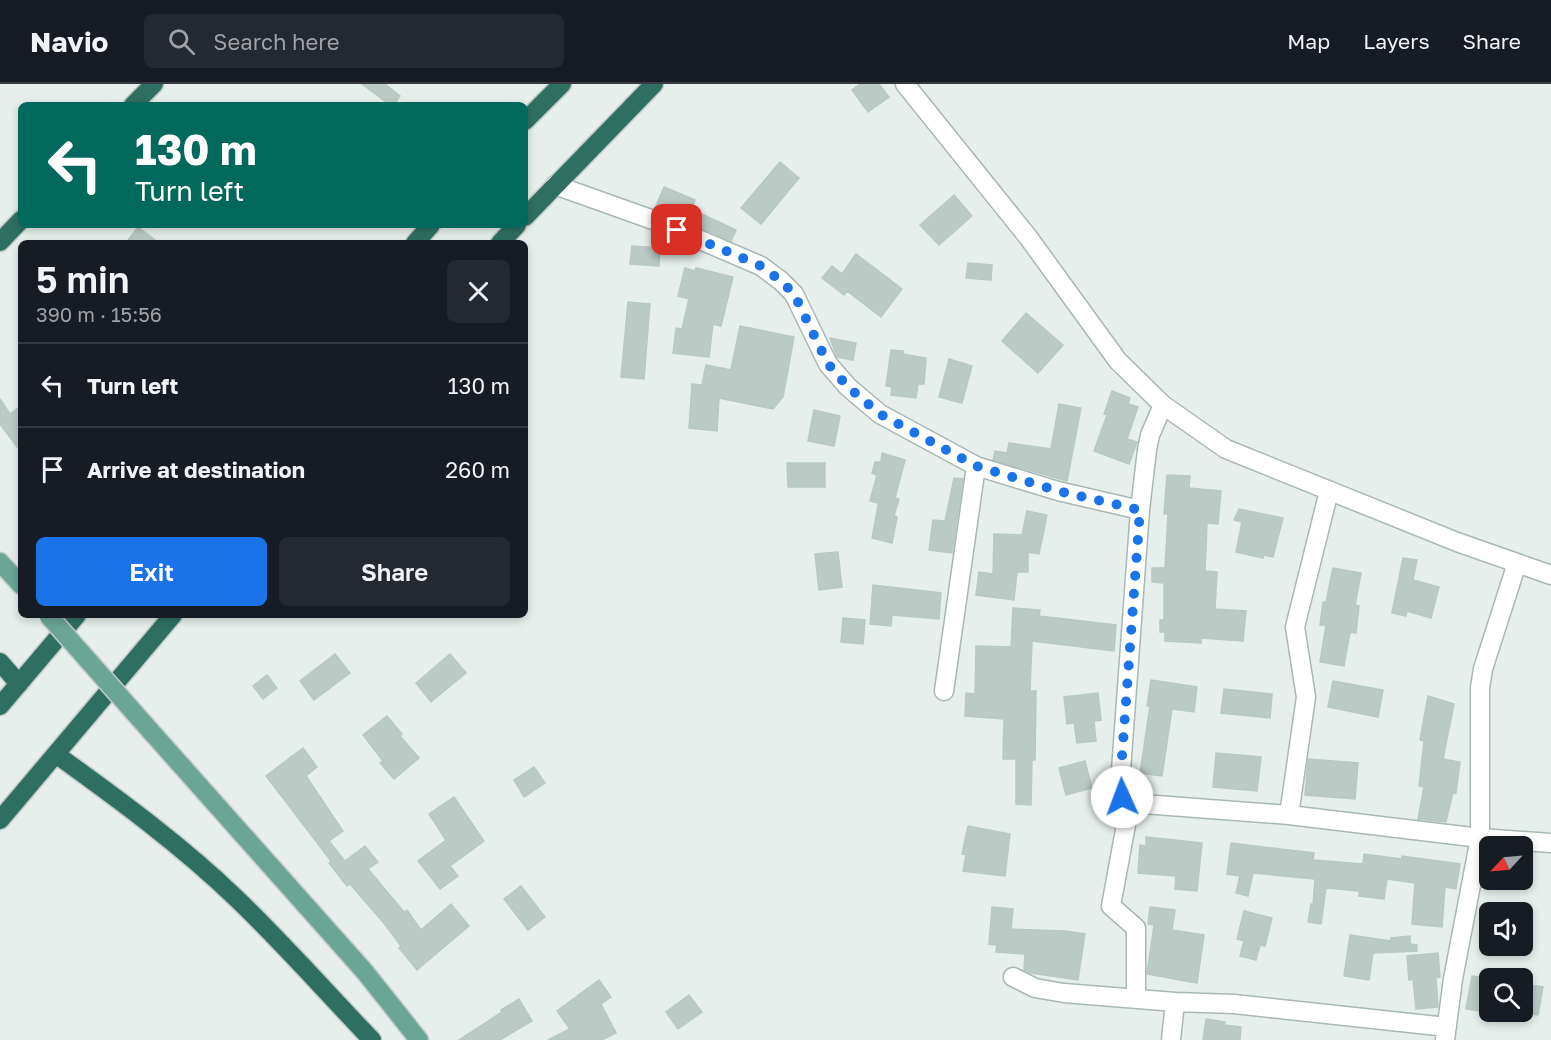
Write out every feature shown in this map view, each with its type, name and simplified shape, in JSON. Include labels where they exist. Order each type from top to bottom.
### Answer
[{"type":"highway","points":[[136,102],[154,84]]},
{"type":"highway","points":[[528,118],[562,84]]},
{"type":"highway","points":[[528,214],[654,84]]},
{"type":"highway","points":[[0,242],[18,223]]},
{"type":"highway","points":[[418,240],[428,228]]},
{"type":"highway","points":[[503,240],[514,228]]},
{"type":"highway","points":[[0,706],[75,618]]},
{"type":"highway","points":[[0,820],[171,618]]},
{"type":"highway","points":[[0,662],[19,684]]},
{"type":"highway","points":[[57,755],[154,828],[235,897],[372,1040]]},
{"type":"main road","points":[[0,562],[18,582]]},
{"type":"main road","points":[[51,618],[365,972],[418,1040]]},
{"type":"street","points":[[905,84],[1029,237],[1118,361],[1162,405],[1226,448],[1457,542],[1551,575]]},
{"type":"street","points":[[555,185],[656,221],[761,266],[794,294],[828,364],[848,387],[880,414],[976,466],[1058,491],[1140,510]]},
{"type":"street","points":[[1162,405],[1150,435],[1140,510],[1120,784],[1122,797],[1130,803],[1289,815],[1479,838]]},
{"type":"street","points":[[944,691],[976,466]]},
{"type":"street","points":[[1289,815],[1306,697],[1295,627],[1329,490]]},
{"type":"street","points":[[1480,836],[1480,688],[1483,669],[1517,563]]},
{"type":"street","points":[[1130,803],[1111,906],[1136,928],[1136,999]]},
{"type":"street","points":[[1533,842],[1551,843]]},
{"type":"street","points":[[1013,977],[1035,988],[1064,993],[1175,1002],[1234,1004],[1446,1034],[1453,979],[1479,843]]},
{"type":"street","points":[[1171,1040],[1175,1002]]},
{"type":"building","points":[[362,84],[385,84],[400,96],[396,102],[386,102]]},
{"type":"building","points":[[860,84],[879,84],[889,97],[868,112],[852,90]]},
{"type":"building","points":[[780,162],[799,178],[761,224],[741,208]]},
{"type":"building","points":[[664,187],[695,200],[691,209],[736,230],[731,241],[655,208]]},
{"type":"building","points":[[954,195],[972,216],[939,245],[920,225]]},
{"type":"building","points":[[139,228],[155,240],[128,240]]},
{"type":"building","points":[[632,246],[660,248],[659,266],[630,264]]},
{"type":"building","points":[[856,254],[902,289],[881,317],[847,291],[844,295],[822,278],[832,266],[842,274]]},
{"type":"building","points":[[968,263],[992,265],[991,280],[966,278]]},
{"type":"building","points":[[685,268],[695,271],[696,268],[733,277],[721,326],[713,324],[709,357],[673,353],[676,328],[682,329],[689,299],[678,296]]},
{"type":"building","points":[[628,302],[650,304],[644,379],[621,377]]},
{"type":"building","points":[[1026,313],[1063,345],[1038,373],[1002,341]]},
{"type":"building","points":[[740,326],[794,337],[783,397],[773,409],[719,398],[717,431],[689,428],[692,384],[702,385],[706,365],[731,370]]},
{"type":"building","points":[[830,338],[856,343],[853,360],[837,357]]},
{"type":"building","points":[[891,350],[926,358],[924,384],[918,384],[916,398],[891,395],[892,387],[886,386]]},
{"type":"building","points":[[949,359],[972,366],[962,403],[939,397]]},
{"type":"building","points":[[1112,391],[1130,398],[1128,404],[1138,407],[1127,439],[1137,442],[1129,464],[1094,451],[1107,415],[1104,414]]},
{"type":"building","points":[[0,399],[10,414],[18,408],[18,448],[0,424]]},
{"type":"building","points":[[1059,404],[1081,408],[1067,481],[993,460],[995,451],[1007,453],[1009,443],[1051,449]]},
{"type":"building","points":[[814,410],[840,416],[834,446],[808,441]]},
{"type":"building","points":[[882,453],[905,460],[895,498],[899,499],[894,516],[897,517],[892,543],[872,538],[878,503],[870,501],[877,475],[872,473],[875,462],[881,462]]},
{"type":"building","points":[[787,463],[825,463],[825,487],[788,487]]},
{"type":"building","points":[[1167,475],[1190,476],[1189,488],[1221,491],[1218,524],[1207,523],[1205,571],[1217,572],[1215,609],[1246,611],[1243,641],[1201,638],[1201,643],[1165,641],[1165,632],[1160,632],[1160,620],[1164,620],[1164,583],[1152,582],[1152,568],[1165,568],[1168,514],[1164,514]]},
{"type":"building","points":[[954,478],[963,479],[952,553],[929,550],[933,520],[945,521]]},
{"type":"building","points":[[1239,509],[1283,518],[1273,557],[1264,555],[1263,558],[1236,552],[1242,522],[1234,520]]},
{"type":"building","points":[[1027,511],[1047,515],[1039,554],[1028,552],[1028,572],[1017,572],[1014,600],[976,595],[979,572],[993,574],[994,534],[1022,535]]},
{"type":"building","points":[[838,552],[842,587],[819,590],[815,554]]},
{"type":"building","points":[[1403,558],[1417,560],[1413,580],[1439,587],[1431,618],[1407,611],[1406,616],[1392,613]]},
{"type":"building","points":[[1333,568],[1361,573],[1355,605],[1359,606],[1356,633],[1350,632],[1344,666],[1320,662],[1326,625],[1320,625],[1323,602],[1326,602]]},
{"type":"building","points":[[873,585],[941,593],[939,619],[892,615],[891,626],[870,624]]},
{"type":"building","points":[[1013,608],[1040,610],[1039,616],[1116,625],[1114,651],[1032,641],[1030,691],[1036,691],[1035,760],[1032,760],[1031,805],[1016,804],[1016,759],[1003,759],[1004,719],[965,716],[966,693],[975,694],[976,646],[1011,647]]},
{"type":"building","points":[[843,618],[865,620],[863,644],[841,642]]},
{"type":"building","points":[[335,654],[350,673],[314,700],[300,681]]},
{"type":"building","points":[[450,654],[466,673],[431,702],[416,683]]},
{"type":"building","points":[[267,675],[277,688],[263,699],[253,686]]},
{"type":"building","points":[[1151,680],[1197,687],[1194,712],[1172,709],[1162,776],[1140,773],[1150,706],[1147,706]]},
{"type":"building","points":[[1333,681],[1383,690],[1378,717],[1328,707]]},
{"type":"building","points":[[1224,689],[1272,694],[1270,718],[1221,713]]},
{"type":"building","points":[[1098,693],[1101,720],[1094,721],[1096,741],[1077,743],[1074,723],[1067,724],[1064,697]]},
{"type":"building","points":[[1428,696],[1454,704],[1443,759],[1460,762],[1456,793],[1453,792],[1446,822],[1418,819],[1424,787],[1419,786],[1424,741],[1420,740]]},
{"type":"building","points":[[387,716],[419,758],[394,779],[380,763],[383,761],[363,735]]},
{"type":"building","points":[[303,748],[317,767],[306,776],[343,831],[329,841],[345,861],[365,846],[378,862],[368,869],[404,912],[407,910],[421,930],[451,904],[469,926],[417,970],[399,948],[401,946],[383,922],[350,884],[347,886],[329,863],[331,861],[266,776]]},
{"type":"building","points":[[1216,753],[1261,757],[1257,791],[1213,787]]},
{"type":"building","points":[[1308,759],[1358,763],[1355,799],[1305,795]]},
{"type":"building","points":[[1085,761],[1092,788],[1066,795],[1059,768]]},
{"type":"building","points":[[534,767],[545,783],[524,797],[514,780]]},
{"type":"building","points":[[454,797],[484,841],[450,866],[458,876],[440,889],[418,861],[446,840],[429,814]]},
{"type":"building","points":[[968,826],[1010,834],[1005,876],[963,871],[966,855],[962,854]]},
{"type":"building","points":[[1146,837],[1202,843],[1197,891],[1175,889],[1176,876],[1138,873],[1140,845],[1146,846]]},
{"type":"building","points":[[1231,843],[1314,853],[1313,860],[1363,864],[1364,854],[1402,859],[1402,856],[1460,864],[1456,889],[1445,887],[1442,927],[1412,924],[1415,883],[1387,879],[1384,899],[1359,896],[1359,891],[1326,888],[1321,924],[1308,922],[1311,904],[1313,905],[1315,879],[1253,873],[1248,896],[1236,893],[1240,876],[1227,874]]},
{"type":"building","points":[[521,886],[545,917],[528,930],[504,899]]},
{"type":"building","points":[[992,907],[1013,909],[1011,929],[1085,934],[1078,980],[1031,973],[1024,970],[1025,954],[996,952],[997,945],[989,944]]},
{"type":"building","points":[[1150,907],[1175,910],[1172,930],[1204,935],[1197,983],[1147,974],[1154,925],[1148,924]]},
{"type":"building","points":[[1244,911],[1272,918],[1265,946],[1260,945],[1256,960],[1240,956],[1244,941],[1237,939]]},
{"type":"building","points":[[1350,935],[1391,941],[1391,938],[1410,936],[1410,944],[1417,945],[1417,951],[1373,953],[1369,980],[1344,976]]},
{"type":"building","points":[[1438,953],[1440,977],[1436,978],[1438,1007],[1416,1009],[1413,979],[1409,980],[1407,956]]},
{"type":"building","points":[[1472,976],[1479,977],[1479,1011],[1466,1009]]},
{"type":"building","points":[[599,980],[611,997],[601,1004],[616,1033],[602,1040],[548,1040],[570,1029],[557,1011]]},
{"type":"building","points":[[1533,986],[1543,987],[1538,1015],[1533,1014]]},
{"type":"building","points":[[689,995],[702,1012],[678,1029],[666,1012]]},
{"type":"building","points":[[519,999],[532,1021],[500,1040],[459,1040],[502,1012],[501,1010]]},
{"type":"building","points":[[1206,1019],[1225,1022],[1224,1025],[1241,1027],[1240,1040],[1203,1040]]},
{"type":"route","points":[[677,230],[761,266],[781,281],[794,294],[828,364],[848,387],[880,414],[976,466],[1058,491],[1140,510],[1120,784],[1122,797]]}]
